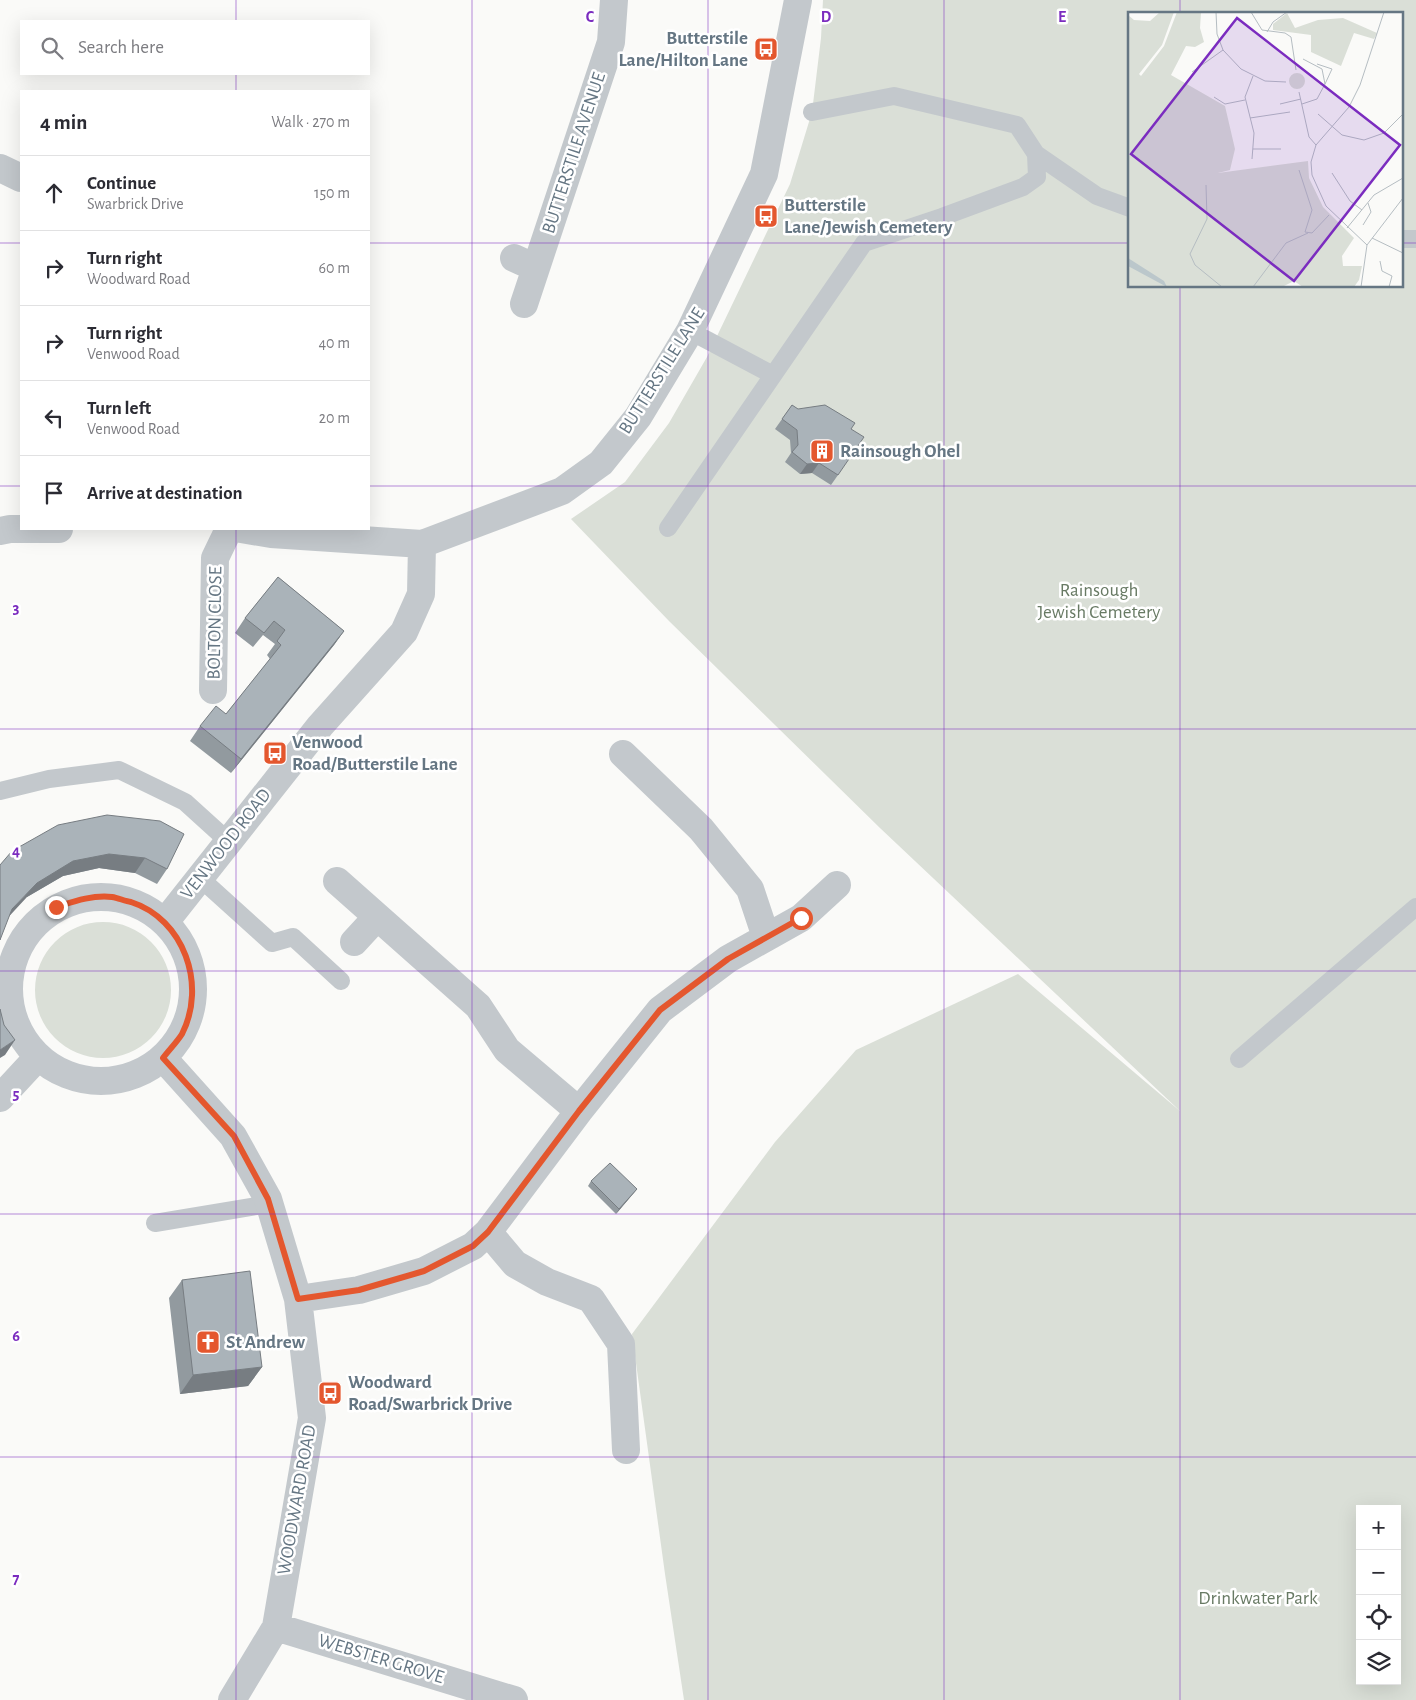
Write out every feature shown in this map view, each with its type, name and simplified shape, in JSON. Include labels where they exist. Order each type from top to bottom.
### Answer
[{"type":"street","name":"BUTTERSTILE AVENUE","points":[[524,304],[525,263],[611,42],[614,0]]},
{"type":"street","name":"BUTTERSTILE LANE","points":[[247,530],[271,534],[422,544],[562,491],[601,463],[638,417],[690,331],[764,174],[798,0]]},
{"type":"street","points":[[0,168],[20,178]]},
{"type":"street","points":[[0,531],[20,529]]},
{"type":"street","name":"BOLTON CLOSE","points":[[213,690],[215,558],[229,530]]},
{"type":"street","name":"VENWOOD ROAD","points":[[165,922],[320,726],[404,632],[421,594],[422,544]]},
{"type":"street","points":[[623,754],[701,829],[750,889],[766,937]]},
{"type":"street","points":[[337,881],[478,1006],[507,1050],[579,1111]]},
{"type":"street","points":[[298,1299],[359,1290],[424,1271],[473,1246],[488,1232],[579,1111],[660,1010],[728,959],[801,918],[837,885]]},
{"type":"street","points":[[114,897],[141,906],[165,922],[183,947],[192,976],[192,1006],[181,1034],[163,1058],[140,1073],[114,1080],[86,1080],[61,1072],[38,1057],[20,1034],[10,1007],[9,977],[17,949],[33,925],[56,907],[84,898],[114,897]]},
{"type":"street","points":[[354,942],[377,917]]},
{"type":"street","points":[[0,1098],[38,1057]]},
{"type":"street","name":"WOODWARD ROAD","points":[[163,1058],[234,1136],[269,1204],[298,1299],[312,1418],[276,1627],[232,1700]]},
{"type":"street","points":[[488,1232],[515,1264],[548,1282],[591,1299],[621,1344],[626,1450]]},
{"type":"street","name":"WEBSTER GROVE","points":[[276,1627],[514,1700]]},
{"type":"lane","points":[[812,112],[894,96],[1017,125],[1036,154],[1097,196],[1128,207]]},
{"type":"lane","points":[[668,528],[864,243],[1023,187],[1037,177],[1036,154]]},
{"type":"lane","points":[[690,331],[774,375]]},
{"type":"lane","points":[[0,791],[49,779],[119,770],[185,802],[228,841]]},
{"type":"lane","points":[[200,878],[272,943],[293,937],[341,981]]},
{"type":"lane","points":[[1239,1059],[1416,907]]},
{"type":"lane","points":[[155,1222],[269,1204]]},
{"type":"green space","points":[[823,0],[1416,0],[1416,1700],[684,1700],[632,1334],[775,1142],[856,1050],[1018,974],[1180,1111],[880,828],[669,621],[571,519],[625,482],[669,423],[707,357],[790,184],[812,112],[821,38]]},
{"type":"green space","points":[[103,922],[129,927],[151,942],[166,964],[171,990],[166,1016],[151,1038],[129,1053],[103,1058],[77,1053],[55,1038],[40,1016],[35,990],[40,964],[55,942],[77,927]]},
{"type":"building","name":"Rainsough Ohel","points":[[792,405],[798,409],[825,405],[855,423],[851,429],[864,437],[838,475],[819,463],[807,464],[792,452],[798,445],[797,430],[782,419]]},
{"type":"building","points":[[278,577],[344,631],[241,759],[200,726],[216,706],[226,714],[281,645],[277,641],[285,630],[274,621],[264,633],[245,618]]},
{"type":"building","points":[[107,815],[160,821],[184,834],[167,869],[145,858],[109,854],[73,861],[37,883],[12,909],[0,940],[0,865],[12,851],[58,825]]},
{"type":"building","points":[[0,1009],[4,1025],[15,1040],[0,1050]]},
{"type":"building","points":[[610,1163],[637,1189],[619,1209],[591,1181]]},
{"type":"building","name":"St Andrew","points":[[250,1271],[262,1367],[193,1375],[182,1280]]},
{"type":"place","name":"Butterstile Lane/Hilton Lane","points":[[766,49]]},
{"type":"place","name":"Butterstile Lane/Jewish Cemetery","points":[[766,216]]},
{"type":"place","name":"Rainsough Ohel","points":[[822,451]]},
{"type":"place","name":"Venwood Road/Butterstile Lane","points":[[275,753]]},
{"type":"place","name":"St Andrew","points":[[208,1342]]},
{"type":"place","name":"Woodward Road/Swarbrick Drive","points":[[330,1393]]},
{"type":"route","points":[[56,907],[84,898],[114,897],[141,906],[165,922],[183,947],[192,976],[192,1006],[181,1034],[163,1058],[234,1136],[268,1199],[298,1299],[359,1290],[424,1271],[473,1246],[488,1232],[579,1111],[660,1010],[728,959],[801,918]]},
{"type":"park label","name":"Rainsough Jewish Cemetery","points":[[1099,601]]},
{"type":"park label","name":"Drinkwater Park","points":[[1258,1598]]}]
